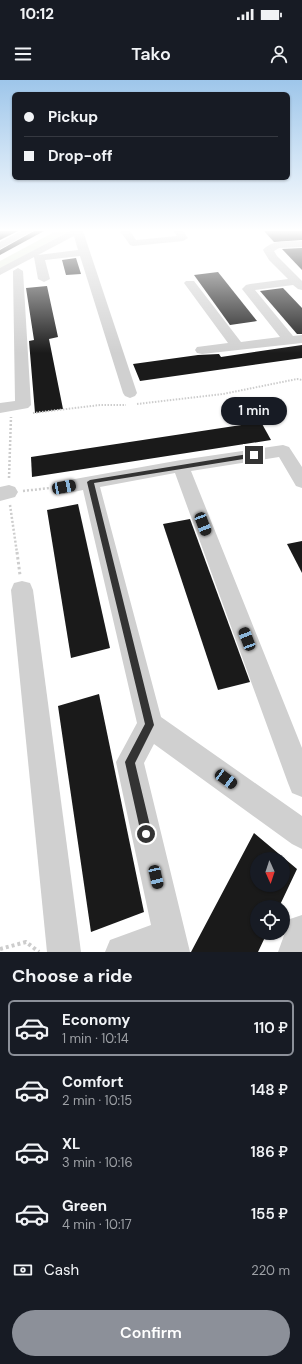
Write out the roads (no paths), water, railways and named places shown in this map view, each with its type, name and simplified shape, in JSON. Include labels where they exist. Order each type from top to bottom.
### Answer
[{"type":"street","points":[[0,408],[23,405],[26,272]]},
{"type":"street","points":[[90,272],[130,393]]},
{"type":"street","points":[[287,272],[299,284]]},
{"type":"street","points":[[190,283],[237,346]]},
{"type":"street","points":[[288,340],[248,289],[250,287],[299,284]]},
{"type":"street","points":[[202,350],[302,339]]},
{"type":"street","points":[[64,487],[181,466],[283,451],[302,481]]},
{"type":"street","points":[[181,466],[302,783]]},
{"type":"street","points":[[90,482],[150,725],[302,834]]},
{"type":"street","points":[[22,590],[64,952]]},
{"type":"street","points":[[122,952],[171,943],[130,762],[150,725]]},
{"type":"street","points":[[295,952],[302,931]]}]
